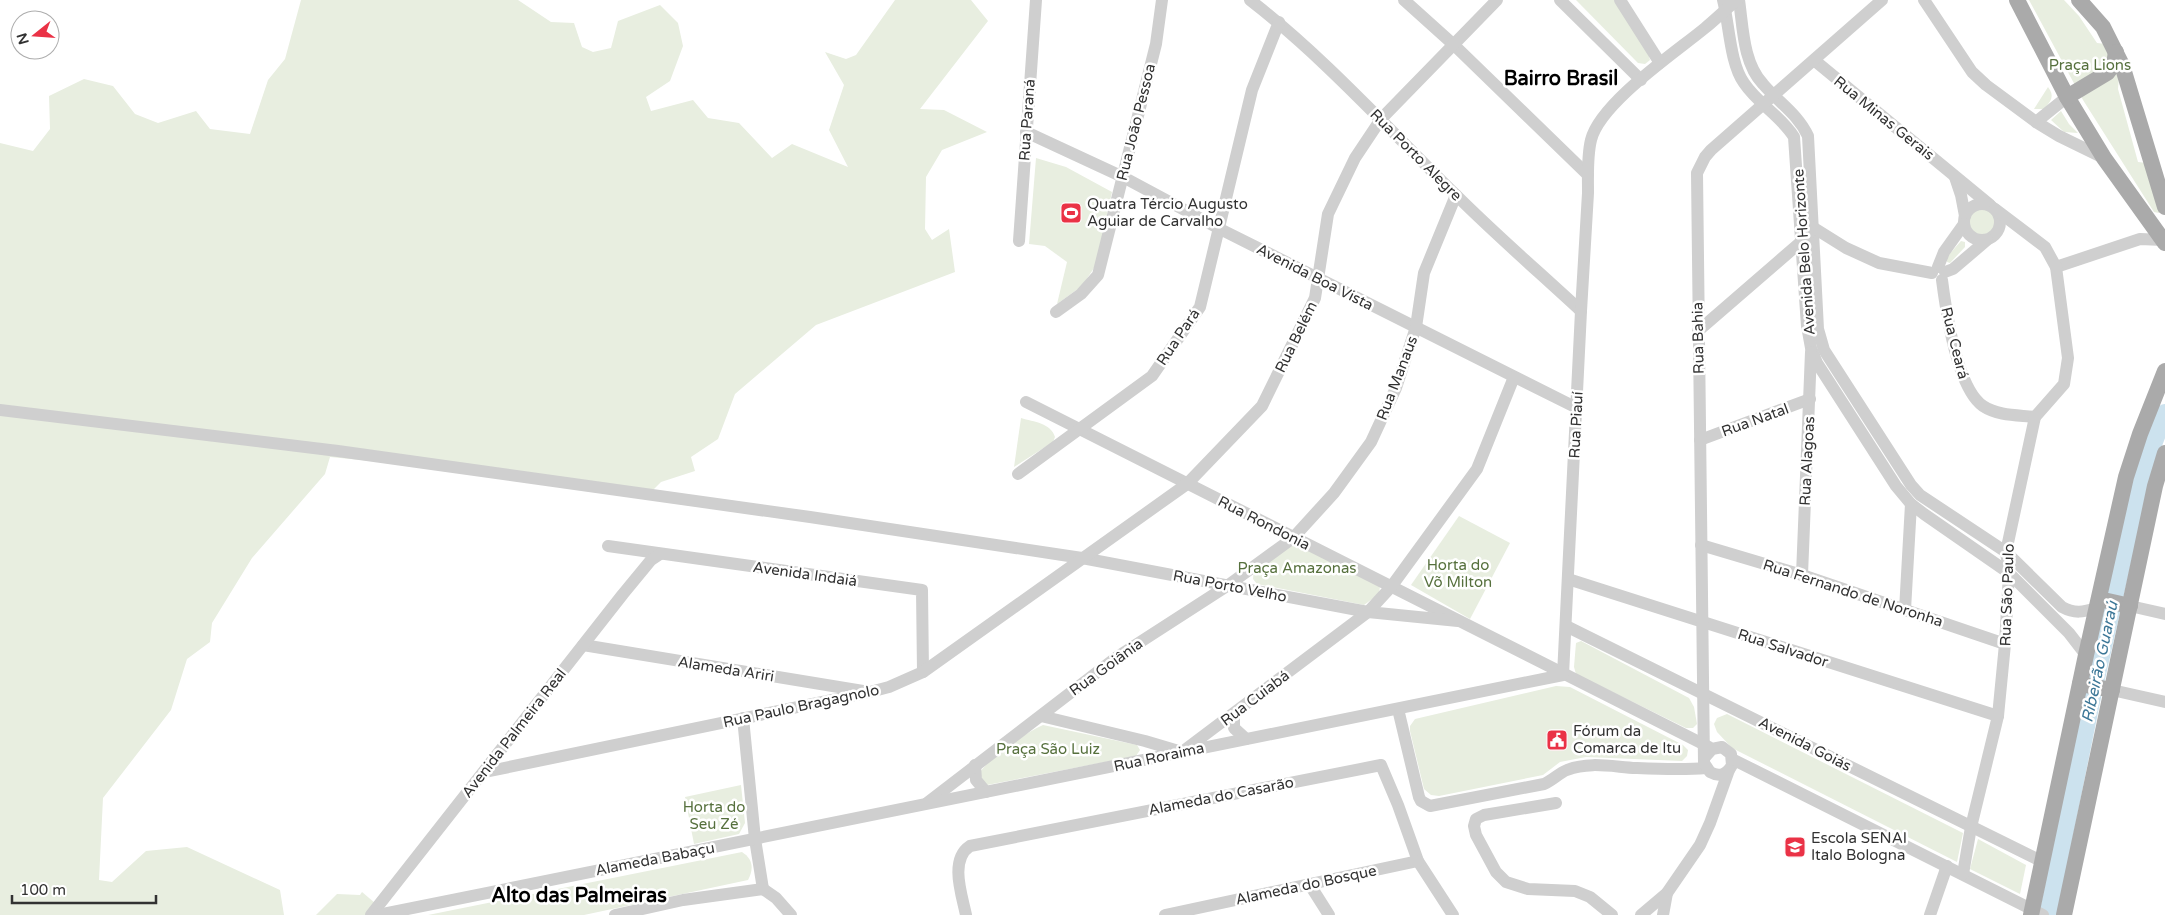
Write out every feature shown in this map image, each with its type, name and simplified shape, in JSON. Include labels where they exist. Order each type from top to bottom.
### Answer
[{"type":"main road","points":[[2080,0],[2103,27],[2116,52],[2132,94],[2165,208]]},
{"type":"main road","points":[[2020,2],[2067,98],[2104,158],[2164,242]]},
{"type":"main road","points":[[2067,98],[2090,82],[2102,77],[2110,70],[2114,64],[2116,52]]},
{"type":"main road","points":[[2052,70],[2076,81],[2090,82]]},
{"type":"main road","points":[[2064,915],[2129,470],[2140,434],[2165,371]]},
{"type":"main road","points":[[2037,914],[2043,862],[2096,687],[2086,655],[2110,604],[2155,486],[2165,454]]},
{"type":"street","name":"Rua Paraná","points":[[1019,241],[1036,0]]},
{"type":"street","name":"Rua João Pessoa","points":[[1056,312],[1081,294],[1098,275],[1156,44],[1162,0]]},
{"type":"street","name":"Rua Porto Alegre","points":[[1250,0],[1279,22],[1381,119],[1456,195],[1581,311]]},
{"type":"street","points":[[1404,0],[1454,45],[1588,175]]},
{"type":"street","name":"Rua Belém","points":[[1082,558],[1187,484],[1262,406],[1316,298],[1328,214],[1355,158],[1381,119],[1497,0]]},
{"type":"street","points":[[1560,0],[1641,80]]},
{"type":"street","points":[[1620,0],[1660,63]]},
{"type":"street","name":"Rua Piauí","points":[[1563,675],[1588,175],[1592,138],[1610,107],[1660,63],[1706,27],[1724,5],[1738,0]]},
{"type":"street","name":"Avenida Belo Horizonte","points":[[1738,0],[1746,49],[1754,69],[1762,84],[1798,120],[1808,136],[1818,329],[1824,350],[1906,489],[1911,504],[2009,573],[2070,633],[2086,655]]},
{"type":"street","name":"Rua Bahia","points":[[1707,759],[1703,693],[1697,173],[1705,157],[1882,0]]},
{"type":"street","points":[[1924,0],[1972,72],[1986,85],[2036,122],[2059,136],[2104,158]]},
{"type":"street","name":"Avenida Belo Horizonte","points":[[1724,5],[1729,35],[1743,82],[1763,105],[1778,117],[1794,138],[1807,326],[1811,348],[1823,374],[1906,489],[2006,552],[2062,607],[2081,613],[2110,604]]},
{"type":"street","name":"Rua Pará","points":[[1018,474],[1152,376],[1200,306],[1252,90],[1279,22]]},
{"type":"street","points":[[1706,27],[1729,35]]},
{"type":"street","name":"Rua Minas Gerais","points":[[1814,60],[1993,207],[2045,247],[2056,267]]},
{"type":"street","points":[[2036,122],[2067,98]]},
{"type":"street","name":"Avenida Boa Vista","points":[[1026,132],[1123,177],[1220,229],[1577,408]]},
{"type":"street","points":[[1954,175],[1961,194],[1966,231],[1972,237],[1979,240],[2026,233]]},
{"type":"street","name":"Rua Manaus","points":[[1294,538],[1334,493],[1371,442],[1396,388],[1416,328],[1424,273],[1456,195]]},
{"type":"street","points":[[1698,331],[1802,241],[1814,228],[1846,248],[1879,263],[1939,273],[1952,269],[1998,230],[2000,223],[1993,207],[1976,205],[1969,209],[1965,220],[1944,252],[1939,273]]},
{"type":"street","points":[[2140,239],[2145,231],[2146,216]]},
{"type":"street","points":[[2056,267],[2140,239],[2164,242]]},
{"type":"street","name":"Rua São Paulo","points":[[1963,874],[1971,827],[1998,716],[2009,573],[2006,552],[2035,417],[2064,384],[2067,373],[2068,358],[2056,267]]},
{"type":"street","name":"Rua Ceará","points":[[1939,273],[1946,310],[1962,372],[1972,397],[1984,407],[2001,414],[2035,417]]},
{"type":"street","name":"Rua Alagoas","points":[[1802,575],[1811,348]]},
{"type":"street","points":[[1810,394],[1823,374],[1835,366]]},
{"type":"street","name":"Rua Cuiabá","points":[[1182,752],[1368,612],[1392,587],[1477,469],[1514,377]]},
{"type":"street","name":"Rua Natal","points":[[1700,440],[1810,394]]},
{"type":"street","name":"Rua Rondonia","points":[[1026,402],[1529,658]]},
{"type":"street","name":"Rua Porto Velho","points":[[0,410],[338,451],[1003,545],[1368,612],[1458,621]]},
{"type":"street","points":[[1924,514],[1929,502]]},
{"type":"street","points":[[1905,610],[1911,504]]},
{"type":"street","name":"Rua Goiânia","points":[[925,804],[1117,657],[1226,586],[1294,538]]},
{"type":"street","name":"Rua Fernando de Noronha","points":[[1701,545],[1802,575],[2005,644]]},
{"type":"street","name":"Avenida Indaiá","points":[[608,546],[922,590],[923,672]]},
{"type":"street","name":"Avenida Palmeira Real","points":[[371,915],[582,645],[651,560],[660,554]]},
{"type":"street","name":"Rua Paulo Bragagnolo","points":[[484,772],[889,687],[923,672],[1082,558]]},
{"type":"street","name":"Rua Salvador","points":[[1568,580],[1998,716]]},
{"type":"street","points":[[2110,604],[2165,614]]},
{"type":"street","name":"Avenida Goiás","points":[[1566,626],[2043,862]]},
{"type":"street","name":"Alameda Ariri","points":[[582,645],[870,692]]},
{"type":"street","points":[[1522,684],[1529,672],[1529,658],[1688,736],[1720,775],[1731,765]]},
{"type":"street","name":"Rua Roraima","points":[[755,839],[1563,675]]},
{"type":"street","points":[[2096,687],[2165,702]]},
{"type":"street","points":[[1398,709],[1419,797],[1425,804],[1430,806],[1544,784],[1568,770],[1585,766],[1686,769],[1707,759],[1717,747],[1727,750],[1731,765],[1700,845],[1668,892],[1645,912]]},
{"type":"street","points":[[1234,714],[1234,728],[1246,739]]},
{"type":"street","points":[[1041,716],[1145,741],[1182,752]]},
{"type":"street","points":[[742,718],[755,839],[763,889]]},
{"type":"street","points":[[1688,736],[1707,759],[1716,785],[1718,799]]},
{"type":"street","name":"Alameda do Casarão","points":[[966,915],[959,877],[960,858],[962,851],[970,846],[1380,765],[1398,805],[1418,861],[1453,915]]},
{"type":"street","points":[[1731,765],[1948,866],[2037,914]]},
{"type":"street","points":[[975,766],[976,780],[986,792]]},
{"type":"street","points":[[958,778],[966,796]]},
{"type":"street","points":[[1556,803],[1484,815],[1476,819],[1474,826],[1476,835],[1496,872],[1506,882],[1528,889],[1575,891],[1590,897],[1612,915]]},
{"type":"street","name":"Alameda Babaçu","points":[[378,915],[755,839]]},
{"type":"street","name":"Alameda do Bosque","points":[[1165,915],[1201,912],[1310,884],[1418,861]]},
{"type":"street","points":[[1930,915],[1948,866]]},
{"type":"street","points":[[1310,884],[1329,915]]},
{"type":"street","points":[[615,915],[683,900],[763,889],[781,902],[791,915]]},
{"type":"street","points":[[1645,912],[1655,909],[1663,914],[1668,892]]},
{"type":"green space","points":[[301,0],[518,0],[551,22],[574,23],[582,47],[593,52],[611,48],[618,21],[660,5],[678,23],[683,46],[670,81],[646,97],[651,111],[693,100],[708,118],[739,123],[772,158],[792,144],[848,167],[829,130],[844,85],[825,52],[846,59],[856,55],[895,0],[971,0],[988,21],[920,109],[944,110],[987,132],[942,150],[926,177],[925,229],[932,240],[949,229],[955,272],[816,325],[735,394],[718,439],[691,457],[695,471],[661,482],[653,490],[620,485],[330,457],[325,474],[252,558],[212,623],[210,642],[187,659],[171,710],[103,798],[99,880],[112,882],[146,851],[187,847],[280,890],[284,915],[0,915],[0,143],[33,151],[50,129],[49,96],[84,79],[113,86],[135,114],[158,123],[196,111],[210,129],[250,134],[268,80],[285,59]]},
{"type":"green space","points":[[1576,0],[1614,0],[1648,53],[1650,60],[1645,64],[1638,63]]},
{"type":"green space","name":"Praça Lions","points":[[2029,0],[2064,0],[2079,16],[2097,43],[2106,44],[2119,76],[2118,89],[2138,162],[2147,163],[2160,210],[2159,213],[2154,212],[2083,100]]},
{"type":"green space","points":[[2048,87],[2052,96],[2049,103],[2044,109],[2034,109]]},
{"type":"green space","points":[[2061,111],[2069,124],[2078,133],[2064,132],[2051,120]]},
{"type":"green space","points":[[1036,158],[1066,167],[1112,192],[1096,265],[1082,286],[1057,304],[1067,262],[1045,246],[1029,244]]},
{"type":"green space","points":[[1982,209],[1991,213],[1995,222],[1991,231],[1982,235],[1973,231],[1969,222],[1973,213]]},
{"type":"green space","points":[[1961,241],[1965,242],[1965,247],[1950,263],[1947,262],[1946,258]]},
{"type":"green space","points":[[1021,418],[1046,426],[1053,432],[1055,437],[1053,442],[1014,467]]},
{"type":"green space","name":"Horta do Võ Milton","points":[[1459,516],[1510,543],[1470,619],[1411,585]]},
{"type":"green space","name":"Praça Amazonas","points":[[1295,542],[1380,586],[1379,594],[1364,605],[1257,584],[1253,579],[1254,569]]},
{"type":"green space","points":[[1581,641],[1689,698],[1694,707],[1697,724],[1693,728],[1686,728],[1576,674],[1574,667],[1576,643]]},
{"type":"green space","points":[[1556,686],[1570,687],[1683,745],[1688,750],[1687,756],[1682,761],[1586,757],[1560,762],[1543,775],[1439,796],[1431,795],[1424,789],[1410,731],[1410,726],[1415,719]]},
{"type":"green space","points":[[1727,714],[1963,833],[1957,862],[1732,748],[1717,732],[1714,724],[1717,718]]},
{"type":"green space","name":"Praça São Luiz","points":[[1043,725],[1137,745],[1140,750],[1136,756],[987,785],[983,783],[980,772],[986,765],[1018,739]]},
{"type":"green space","name":"Horta do Seu Zé","points":[[741,785],[745,823],[739,834],[694,844],[685,797]]},
{"type":"green space","points":[[1978,839],[2026,865],[2020,894],[1970,869]]},
{"type":"green space","points":[[742,852],[750,861],[752,868],[748,880],[584,915],[428,915]]},
{"type":"green space","points":[[362,892],[382,909],[380,915],[316,915],[337,894],[360,895]]},
{"type":"waterway","name":"Ribeirão Guaraú","points":[[2048,915],[2093,692],[2142,473],[2165,413]]},
{"type":"place","name":"Quatra Tércio Augusto Aguiar de Carvalho","points":[[1071,213]]},
{"type":"place","name":"Fórum da Comarca de Itu","points":[[1557,740]]},
{"type":"place","name":"Escola SENAI Italo Bologna","points":[[1795,847]]},
{"type":"district","name":"Bairro Brasil","points":[[1561,79]]},
{"type":"district","name":"Alto das Palmeiras","points":[[579,896]]}]
